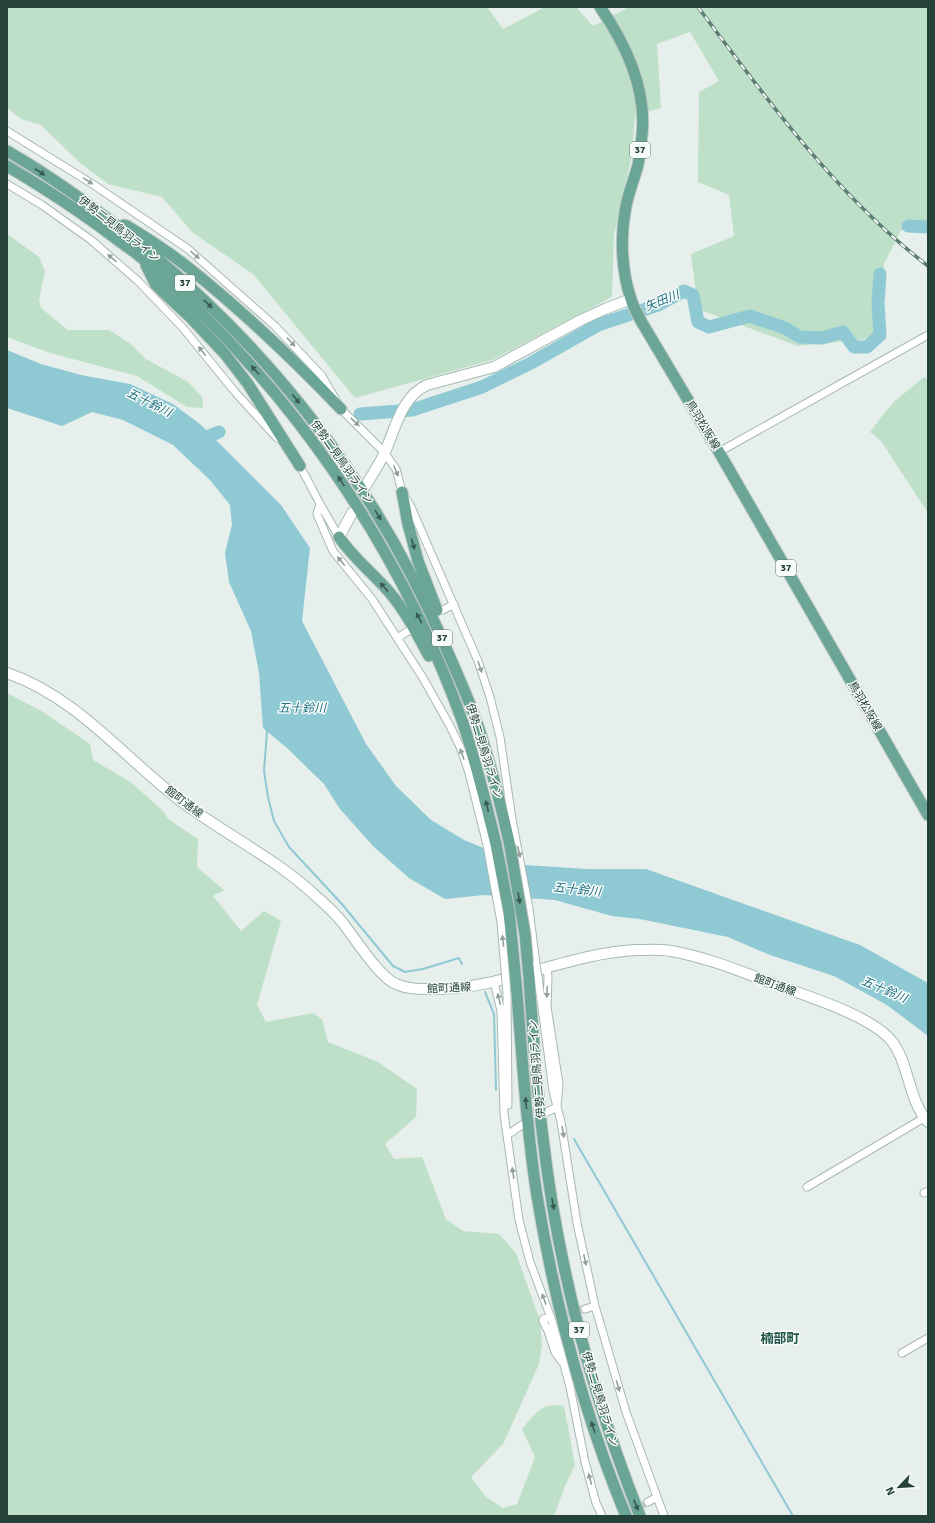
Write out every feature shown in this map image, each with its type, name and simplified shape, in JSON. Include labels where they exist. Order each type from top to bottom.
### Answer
[{"type":"main road","name":"鳥羽松阪線","points":[[600,7],[611,23],[630,62],[636,80],[642,109],[642,133],[638,162],[625,211],[623,234],[624,267],[631,299],[641,321],[719,452],[928,815]]},
{"type":"main road","name":"伊勢二見鳥羽ライン","points":[[7,151],[112,221],[203,299],[251,346],[291,392],[334,447],[367,496],[413,576],[432,614],[462,683],[478,726],[502,811],[510,846],[524,934],[535,978],[543,1138],[550,1188],[565,1271],[574,1311],[596,1389],[621,1465],[640,1516]]},
{"type":"main road","name":"伊勢二見鳥羽ライン","points":[[7,166],[98,224],[142,258],[200,311],[242,355],[282,401],[323,455],[353,499],[381,544],[421,622],[464,726],[468,744],[482,786],[496,844],[509,912],[528,1128],[537,1195],[553,1280],[584,1398],[605,1461],[626,1516]]},
{"type":"main road","points":[[112,221],[127,226],[184,264],[225,298],[298,365],[341,409]]},
{"type":"main road","points":[[142,258],[156,285],[191,318],[225,354],[248,384],[300,466]]},
{"type":"main road","points":[[366,484],[384,452],[395,424],[410,398],[420,388],[494,367],[581,320],[631,299]]},
{"type":"main road","points":[[402,492],[408,524],[418,561],[464,680],[478,726]]},
{"type":"main road","points":[[352,513],[339,537],[348,551],[378,580],[405,613],[434,667],[468,744]]},
{"type":"main road","name":"館町通線","points":[[7,673],[49,692],[70,705],[181,801],[223,831],[285,870],[336,915],[382,973],[393,983],[405,987],[435,989],[473,987],[548,972],[602,954],[635,950],[668,950],[699,957],[841,1009],[880,1030],[894,1044],[917,1107],[926,1120]]},
{"type":"street","points":[[7,131],[94,185],[188,249],[275,326],[322,376],[341,409],[384,452],[396,469],[402,492],[411,507],[466,631],[490,697],[500,737],[512,819],[530,909],[535,978],[551,1081],[561,1122],[577,1223],[595,1306],[626,1412],[664,1516]]},
{"type":"street","points":[[7,184],[42,205],[91,240],[138,281],[183,328],[235,392],[270,430],[300,466],[339,537]]},
{"type":"street","points":[[719,452],[928,335]]},
{"type":"street","points":[[320,504],[317,514],[333,551],[372,599],[440,706],[461,749],[474,790],[487,845],[501,922],[507,974],[509,1090],[507,1136]]},
{"type":"street","points":[[444,610],[454,604]]},
{"type":"street","points":[[397,638],[410,630]]},
{"type":"street","points":[[548,972],[547,1008],[559,1084],[557,1107]]},
{"type":"street","points":[[494,982],[501,1011],[504,1114],[523,1238],[565,1366],[585,1462],[596,1502],[602,1516]]},
{"type":"street","points":[[545,1113],[557,1107]]},
{"type":"street","points":[[807,1187],[926,1120]]},
{"type":"street","points":[[507,1136],[522,1125]]},
{"type":"street","points":[[585,1309],[595,1306]]},
{"type":"street","points":[[547,1318],[543,1319],[543,1321],[548,1331],[554,1352],[565,1366]]},
{"type":"street","points":[[902,1353],[928,1338]]},
{"type":"street","points":[[648,1502],[657,1497]]},
{"type":"green space","points":[[7,7],[487,7],[503,29],[545,7],[576,7],[593,26],[629,7],[928,7],[928,231],[901,230],[884,264],[876,338],[798,346],[698,309],[691,254],[734,236],[729,195],[698,182],[699,92],[719,81],[690,32],[657,44],[661,108],[635,115],[632,155],[614,235],[612,297],[492,360],[355,398],[253,274],[193,233],[162,197],[108,184],[79,162],[41,125],[21,119],[7,108]]},
{"type":"green space","points":[[7,234],[39,257],[45,271],[39,300],[41,308],[68,330],[109,330],[131,344],[146,359],[188,382],[202,397],[203,408],[187,407],[137,376],[50,353],[7,337]]},
{"type":"green space","points":[[924,377],[928,379],[928,513],[881,441],[870,432],[895,401]]},
{"type":"green space","points":[[7,693],[43,712],[90,744],[93,760],[132,783],[165,813],[168,819],[198,839],[197,867],[224,890],[213,896],[241,931],[264,911],[281,921],[257,1005],[266,1022],[313,1013],[322,1019],[328,1042],[378,1062],[417,1089],[416,1117],[385,1144],[394,1159],[422,1157],[446,1219],[463,1231],[499,1234],[516,1253],[540,1321],[542,1345],[539,1364],[503,1444],[471,1477],[486,1497],[503,1508],[517,1504],[535,1457],[522,1429],[535,1414],[544,1407],[556,1405],[564,1406],[575,1465],[565,1486],[554,1516],[7,1516]]},
{"type":"water","name":"五十鈴川","points":[[7,350],[41,364],[81,375],[130,384],[173,404],[200,424],[281,505],[310,548],[302,621],[366,744],[396,786],[431,820],[464,840],[525,865],[586,869],[646,869],[860,945],[928,983],[928,1036],[887,1005],[834,976],[770,955],[728,937],[640,919],[612,916],[555,900],[484,895],[445,899],[409,878],[374,847],[340,809],[324,784],[287,748],[263,728],[259,673],[251,631],[229,582],[225,553],[232,525],[230,505],[210,480],[173,445],[123,420],[92,412],[62,426],[7,408]]},
{"type":"waterway","name":"矢田川","points":[[908,226],[928,227]]},
{"type":"waterway","name":"矢田川","points":[[360,414],[412,410],[482,387],[531,363],[598,325],[658,305],[684,291],[693,295],[698,322],[709,327],[750,316],[785,328],[800,337],[822,338],[843,332],[854,347],[867,347],[880,335],[878,303],[880,274]]},
{"type":"waterway","name":"矢田川","points":[[199,440],[219,432]]},
{"type":"waterway","points":[[267,731],[264,771],[268,797],[274,821],[289,847],[341,903],[393,966],[405,972],[423,969],[459,958],[462,964]]},
{"type":"waterway","points":[[485,992],[494,1014],[496,1090]]},
{"type":"waterway","points":[[574,1139],[793,1516]]},
{"type":"tunnel","points":[[547,1318],[585,1309]]},
{"type":"tunnel","points":[[623,1516],[648,1502]]},
{"type":"railway","points":[[698,7],[750,77],[804,145],[863,209],[928,266]]},
{"type":"district","name":"楠部町","points":[[780,1339]]}]
